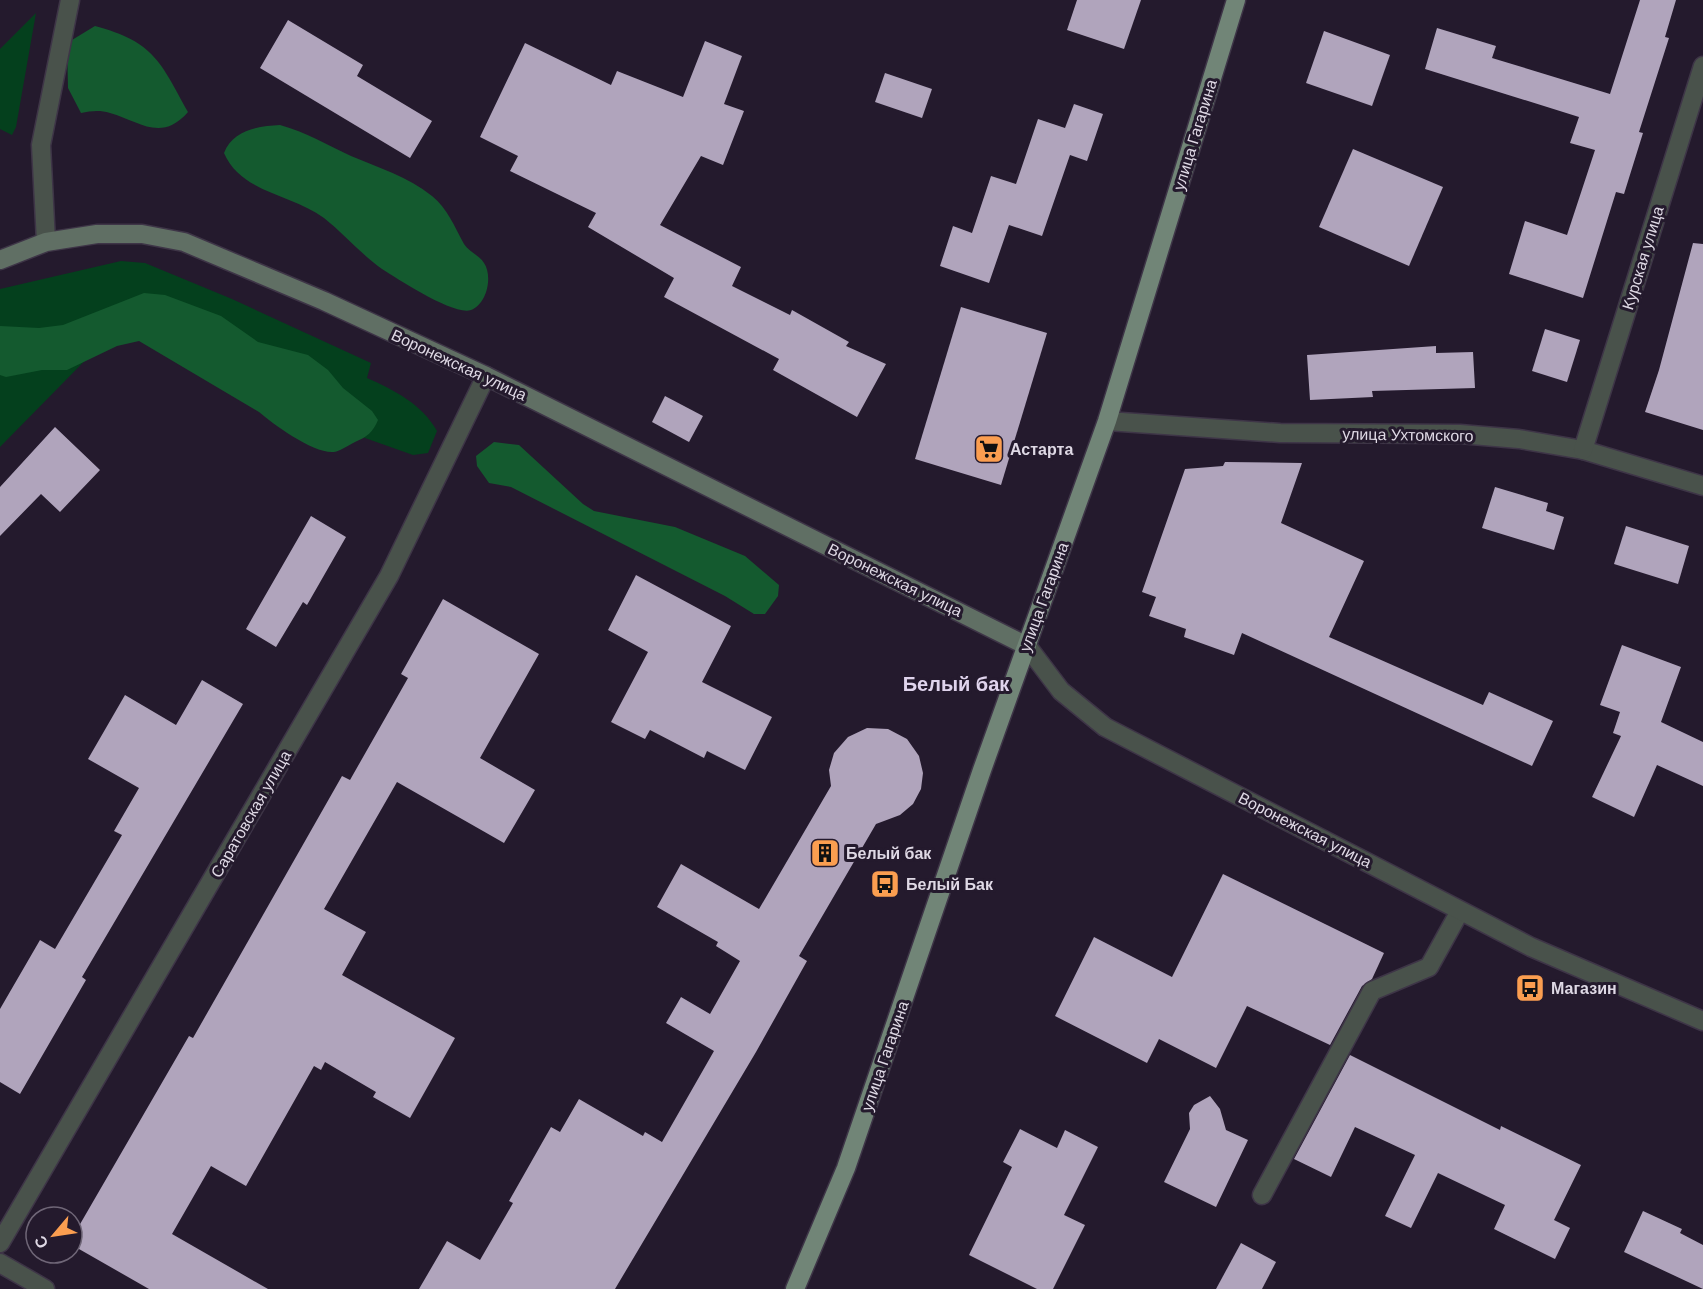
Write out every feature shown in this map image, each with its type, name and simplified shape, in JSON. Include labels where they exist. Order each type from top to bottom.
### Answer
[{"type":"main road","name":"улица Гагарина","points":[[795,1289],[846,1168],[1107,421],[1236,0]]},
{"type":"main road","name":"Воронежская улица","points":[[0,260],[46,242],[98,234],[142,234],[184,242],[324,301],[486,376],[1027,646]]},
{"type":"street","points":[[46,242],[41,145],[70,0]]},
{"type":"street","name":"Курская улица","points":[[1583,450],[1703,66]]},
{"type":"street","name":"Саратовская улица","points":[[0,1243],[389,576],[486,376]]},
{"type":"street","name":"улица Ухтомского","points":[[1107,421],[1280,433],[1520,438],[1583,450],[1703,486]]},
{"type":"street","name":"Воронежская улица","points":[[1027,646],[1061,691],[1105,727],[1530,947],[1703,1021]]},
{"type":"street","points":[[1262,1195],[1372,991],[1429,967],[1460,911]]},
{"type":"street","points":[[0,1263],[45,1289]]},
{"type":"green space","points":[[36,13],[16,127],[12,135],[0,129],[0,49]]},
{"type":"green space","points":[[95,26],[130,39],[153,56],[170,79],[188,112],[178,121],[159,128],[106,112],[81,113],[68,88],[67,43]]},
{"type":"green space","points":[[280,125],[308,135],[403,178],[438,201],[447,212],[466,247],[482,260],[487,269],[487,289],[477,307],[471,310],[452,308],[426,295],[374,263],[324,218],[242,177],[224,153],[228,145],[233,139],[247,131]]},
{"type":"green space","points":[[121,261],[145,263],[232,299],[371,363],[367,378],[397,393],[431,421],[437,431],[428,453],[413,455],[365,438],[119,326],[0,447],[0,289]]},
{"type":"green space","points":[[144,293],[165,295],[221,316],[258,342],[308,355],[328,370],[343,388],[372,411],[378,420],[372,431],[334,452],[316,448],[294,437],[259,412],[139,341],[117,346],[67,370],[42,370],[6,377],[0,375],[0,326],[39,328],[63,325]]},
{"type":"green space","points":[[494,442],[519,445],[583,504],[594,511],[675,527],[745,556],[779,585],[778,596],[765,614],[754,614],[725,596],[511,487],[489,483],[477,466],[476,456]]},
{"type":"building","points":[[1077,0],[1141,0],[1124,49],[1067,30]]},
{"type":"building","points":[[1640,0],[1676,0],[1665,37],[1669,38],[1639,132],[1643,133],[1624,194],[1616,192],[1583,298],[1509,274],[1525,221],[1567,235],[1595,150],[1570,143],[1579,117],[1425,69],[1437,28],[1496,46],[1492,58],[1610,94]]},
{"type":"building","points":[[288,20],[363,65],[357,76],[432,121],[410,158],[260,68]]},
{"type":"building","points":[[1324,31],[1390,55],[1372,106],[1306,83]]},
{"type":"building","points":[[705,41],[742,56],[724,104],[744,111],[723,165],[701,156],[660,225],[741,267],[732,286],[790,315],[792,310],[849,342],[846,346],[886,364],[857,417],[773,370],[779,359],[664,297],[674,278],[588,227],[596,213],[510,171],[518,156],[480,137],[525,43],[611,85],[617,71],[683,97]]},
{"type":"building","points":[[885,73],[932,89],[922,118],[875,102]]},
{"type":"building","points":[[1074,104],[1103,114],[1087,161],[1070,155],[1042,236],[1009,225],[989,283],[940,266],[953,226],[972,233],[991,176],[1016,184],[1038,119],[1065,128]]},
{"type":"building","points":[[1353,149],[1443,187],[1409,266],[1319,227]]},
{"type":"building","points":[[1693,243],[1703,244],[1703,430],[1645,412],[1659,370]]},
{"type":"building","points":[[961,307],[1047,333],[1001,485],[915,459]]},
{"type":"building","points":[[1545,329],[1580,340],[1567,382],[1532,371]]},
{"type":"building","points":[[1436,346],[1436,353],[1473,352],[1475,388],[1372,391],[1373,397],[1310,400],[1307,355]]},
{"type":"building","points":[[665,396],[703,416],[689,442],[652,422]]},
{"type":"building","points":[[55,427],[100,470],[60,512],[41,494],[0,536],[0,487]]},
{"type":"building","points":[[1225,462],[1302,463],[1281,523],[1364,561],[1329,637],[1483,705],[1489,692],[1553,721],[1532,766],[1242,633],[1234,655],[1184,637],[1186,629],[1149,616],[1156,597],[1142,592],[1185,469],[1223,466]]},
{"type":"building","points":[[1495,487],[1548,503],[1546,511],[1564,517],[1554,550],[1482,528]]},
{"type":"building","points":[[311,516],[346,537],[307,605],[303,602],[276,647],[246,629]]},
{"type":"building","points":[[1626,526],[1689,546],[1678,584],[1614,564]]},
{"type":"building","points":[[636,575],[731,626],[702,682],[772,717],[745,770],[707,751],[704,758],[650,730],[645,739],[611,722],[648,652],[608,630]]},
{"type":"building","points":[[443,599],[539,654],[480,758],[535,790],[504,843],[397,782],[324,909],[366,932],[342,975],[455,1038],[410,1118],[373,1097],[376,1092],[325,1062],[321,1070],[314,1066],[246,1186],[211,1166],[172,1234],[268,1289],[149,1289],[84,1252],[84,1217],[189,1036],[193,1038],[342,776],[350,780],[408,678],[401,674]]},
{"type":"building","points":[[1622,645],[1681,667],[1661,722],[1703,742],[1703,786],[1657,765],[1634,817],[1592,797],[1621,736],[1613,733],[1620,712],[1600,705]]},
{"type":"building","points":[[202,680],[243,704],[82,977],[86,980],[20,1094],[0,1082],[0,1009],[40,940],[55,949],[122,835],[114,831],[139,788],[88,759],[125,695],[176,725]]},
{"type":"building","points":[[867,728],[888,729],[907,739],[919,756],[923,773],[921,789],[913,804],[900,815],[876,824],[799,956],[807,961],[756,1052],[615,1289],[419,1289],[447,1241],[480,1260],[513,1203],[509,1201],[551,1127],[560,1132],[579,1099],[643,1136],[645,1132],[662,1142],[714,1051],[666,1023],[681,997],[710,1014],[740,961],[716,946],[718,942],[657,907],[681,864],[759,909],[831,786],[829,770],[834,753],[848,737]]},
{"type":"building","points":[[1223,874],[1384,953],[1372,979],[1362,986],[1330,1045],[1247,1006],[1216,1068],[1159,1039],[1147,1063],[1055,1016],[1094,937],[1172,977]]},
{"type":"building","points":[[1350,1055],[1500,1130],[1501,1126],[1581,1165],[1554,1220],[1570,1228],[1555,1259],[1494,1229],[1505,1205],[1438,1173],[1411,1228],[1385,1216],[1415,1155],[1355,1127],[1331,1177],[1294,1159]]},
{"type":"building","points":[[1210,1096],[1220,1109],[1226,1130],[1248,1140],[1216,1207],[1164,1182],[1190,1129],[1189,1113],[1194,1105]]},
{"type":"building","points":[[1020,1129],[1057,1148],[1065,1130],[1098,1147],[1064,1215],[1085,1225],[1053,1289],[1037,1289],[969,1255],[1012,1167],[1003,1162]]},
{"type":"building","points":[[1643,1211],[1682,1229],[1680,1233],[1703,1245],[1703,1289],[1624,1252]]},
{"type":"building","points":[[1241,1243],[1276,1262],[1262,1289],[1216,1289]]},
{"type":"place","name":"Астарта","points":[[989,449]]},
{"type":"place","name":"Белый бак","points":[[825,853]]},
{"type":"place","name":"Белый Бак","points":[[885,884]]},
{"type":"place","name":"Магазин","points":[[1530,988]]},
{"type":"district","name":"Белый бак","points":[[956,684]]}]
